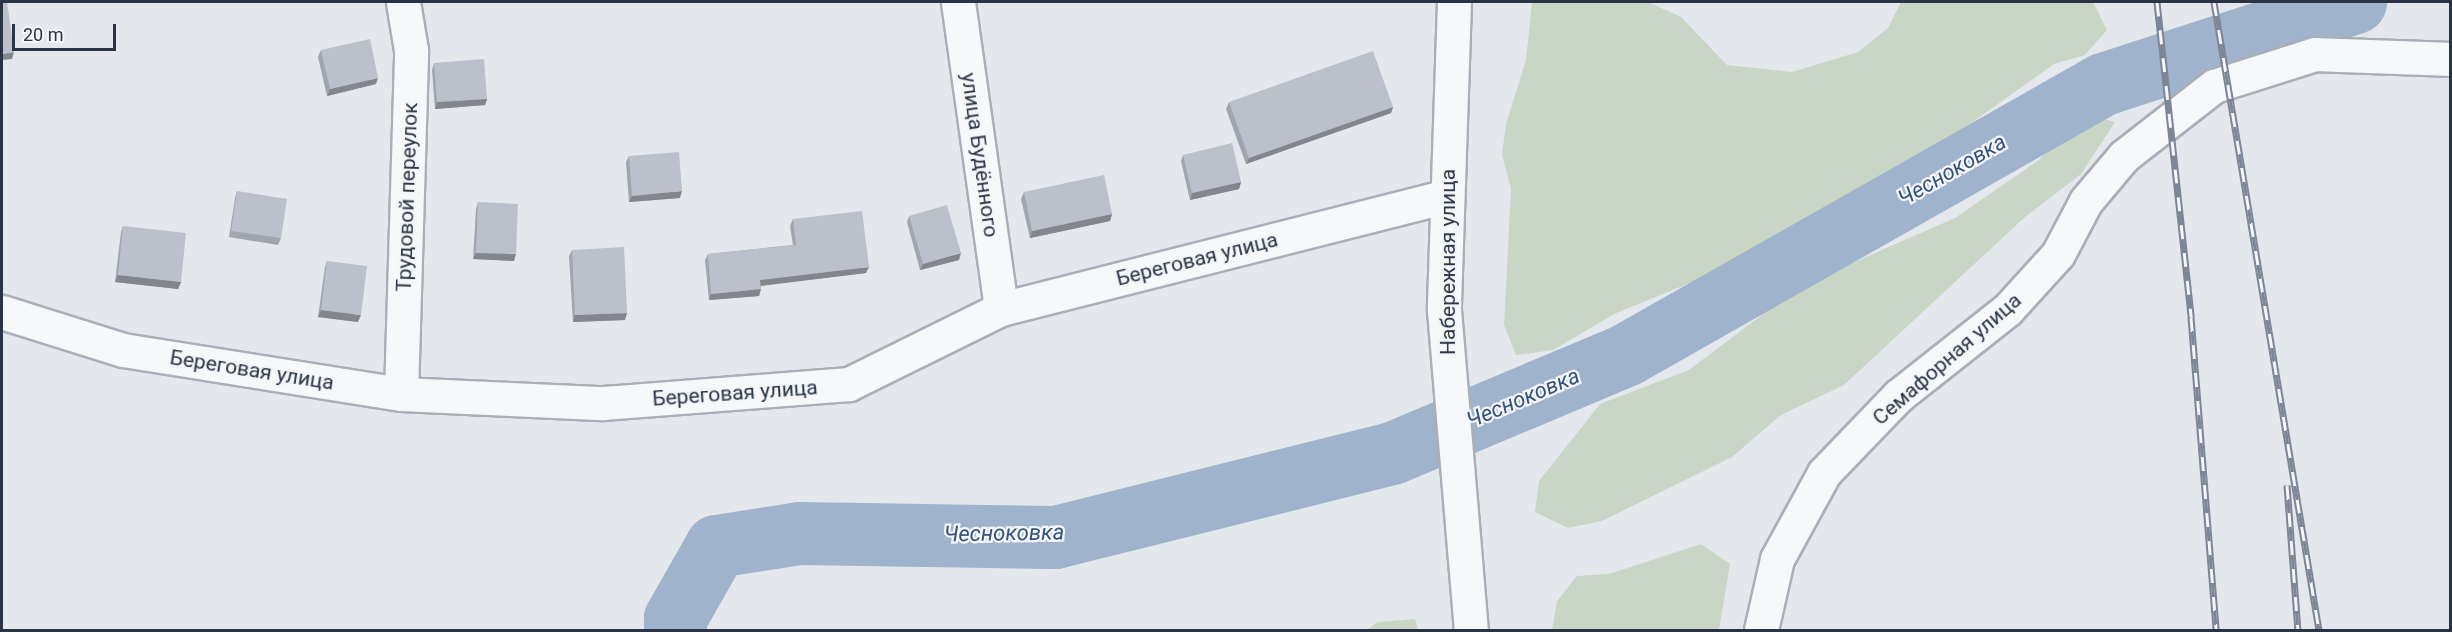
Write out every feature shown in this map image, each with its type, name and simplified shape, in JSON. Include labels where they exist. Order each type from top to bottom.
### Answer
[{"type":"street","name":"Трудовой переулок","points":[[401,394],[411,50],[403,2]]},
{"type":"street","name":"улица Будённого","points":[[958,2],[1001,309]]},
{"type":"street","name":"Набережная улица","points":[[1454,2],[1444,310],[1470,621]]},
{"type":"street","name":"Семафорная улица","points":[[1761,630],[1778,559],[1824,473],[1898,396],[2008,309],[2058,254],[2086,201],[2124,156],[2214,86],[2315,54],[2451,59]]},
{"type":"street","name":"Береговая улица","points":[[2,312],[123,350],[401,394],[603,403],[849,384],[1001,309],[1447,196]]},
{"type":"green space","points":[[1532,2],[1648,2],[1681,17],[1727,65],[1792,72],[1858,52],[1888,28],[1901,2],[2093,2],[2107,30],[2085,55],[2054,64],[1862,201],[1799,226],[1746,260],[1614,314],[1553,350],[1516,355],[1504,325],[1511,189],[1502,155],[1506,124],[1526,60]]},
{"type":"green space","points":[[2083,113],[2115,122],[2081,174],[2025,217],[1844,385],[1781,415],[1732,457],[1602,521],[1568,528],[1535,512],[1539,481],[1600,404],[1689,370],[1800,286],[1955,218],[2039,160]]},
{"type":"green space","points":[[1701,544],[1730,564],[1719,630],[1552,630],[1557,601],[1577,576],[1609,574]]},
{"type":"green space","points":[[1415,619],[1418,630],[1366,630],[1378,622]]},
{"type":"building","points":[[2,2],[7,2],[14,52],[2,54]]},
{"type":"building","points":[[370,39],[378,78],[330,89],[321,50]]},
{"type":"building","points":[[1373,51],[1393,107],[1249,158],[1229,102]]},
{"type":"building","points":[[484,59],[487,99],[437,102],[434,63]]},
{"type":"building","points":[[1232,143],[1241,182],[1192,193],[1183,155]]},
{"type":"building","points":[[679,152],[682,191],[632,196],[629,156]]},
{"type":"building","points":[[1104,175],[1112,214],[1032,231],[1024,192]]},
{"type":"building","points":[[237,191],[287,199],[281,238],[231,231]]},
{"type":"building","points":[[478,202],[518,204],[516,254],[476,253]]},
{"type":"building","points":[[947,205],[961,253],[923,264],[909,216]]},
{"type":"building","points":[[862,211],[869,267],[760,280],[761,289],[711,294],[708,254],[796,245],[793,219]]},
{"type":"building","points":[[123,226],[186,233],[181,282],[118,275]]},
{"type":"building","points":[[624,247],[627,313],[575,315],[572,250]]},
{"type":"building","points":[[327,261],[367,266],[361,315],[321,310]]},
{"type":"waterway","name":"Чесноковка","points":[[675,630],[675,618],[716,546],[799,533],[1055,537],[1392,453],[1627,354],[2103,84],[2355,2]]},
{"type":"railway","points":[[2157,2],[2191,317],[2216,630]]},
{"type":"railway","points":[[2214,2],[2319,630]]},
{"type":"railway","points":[[2287,485],[2298,630]]}]
